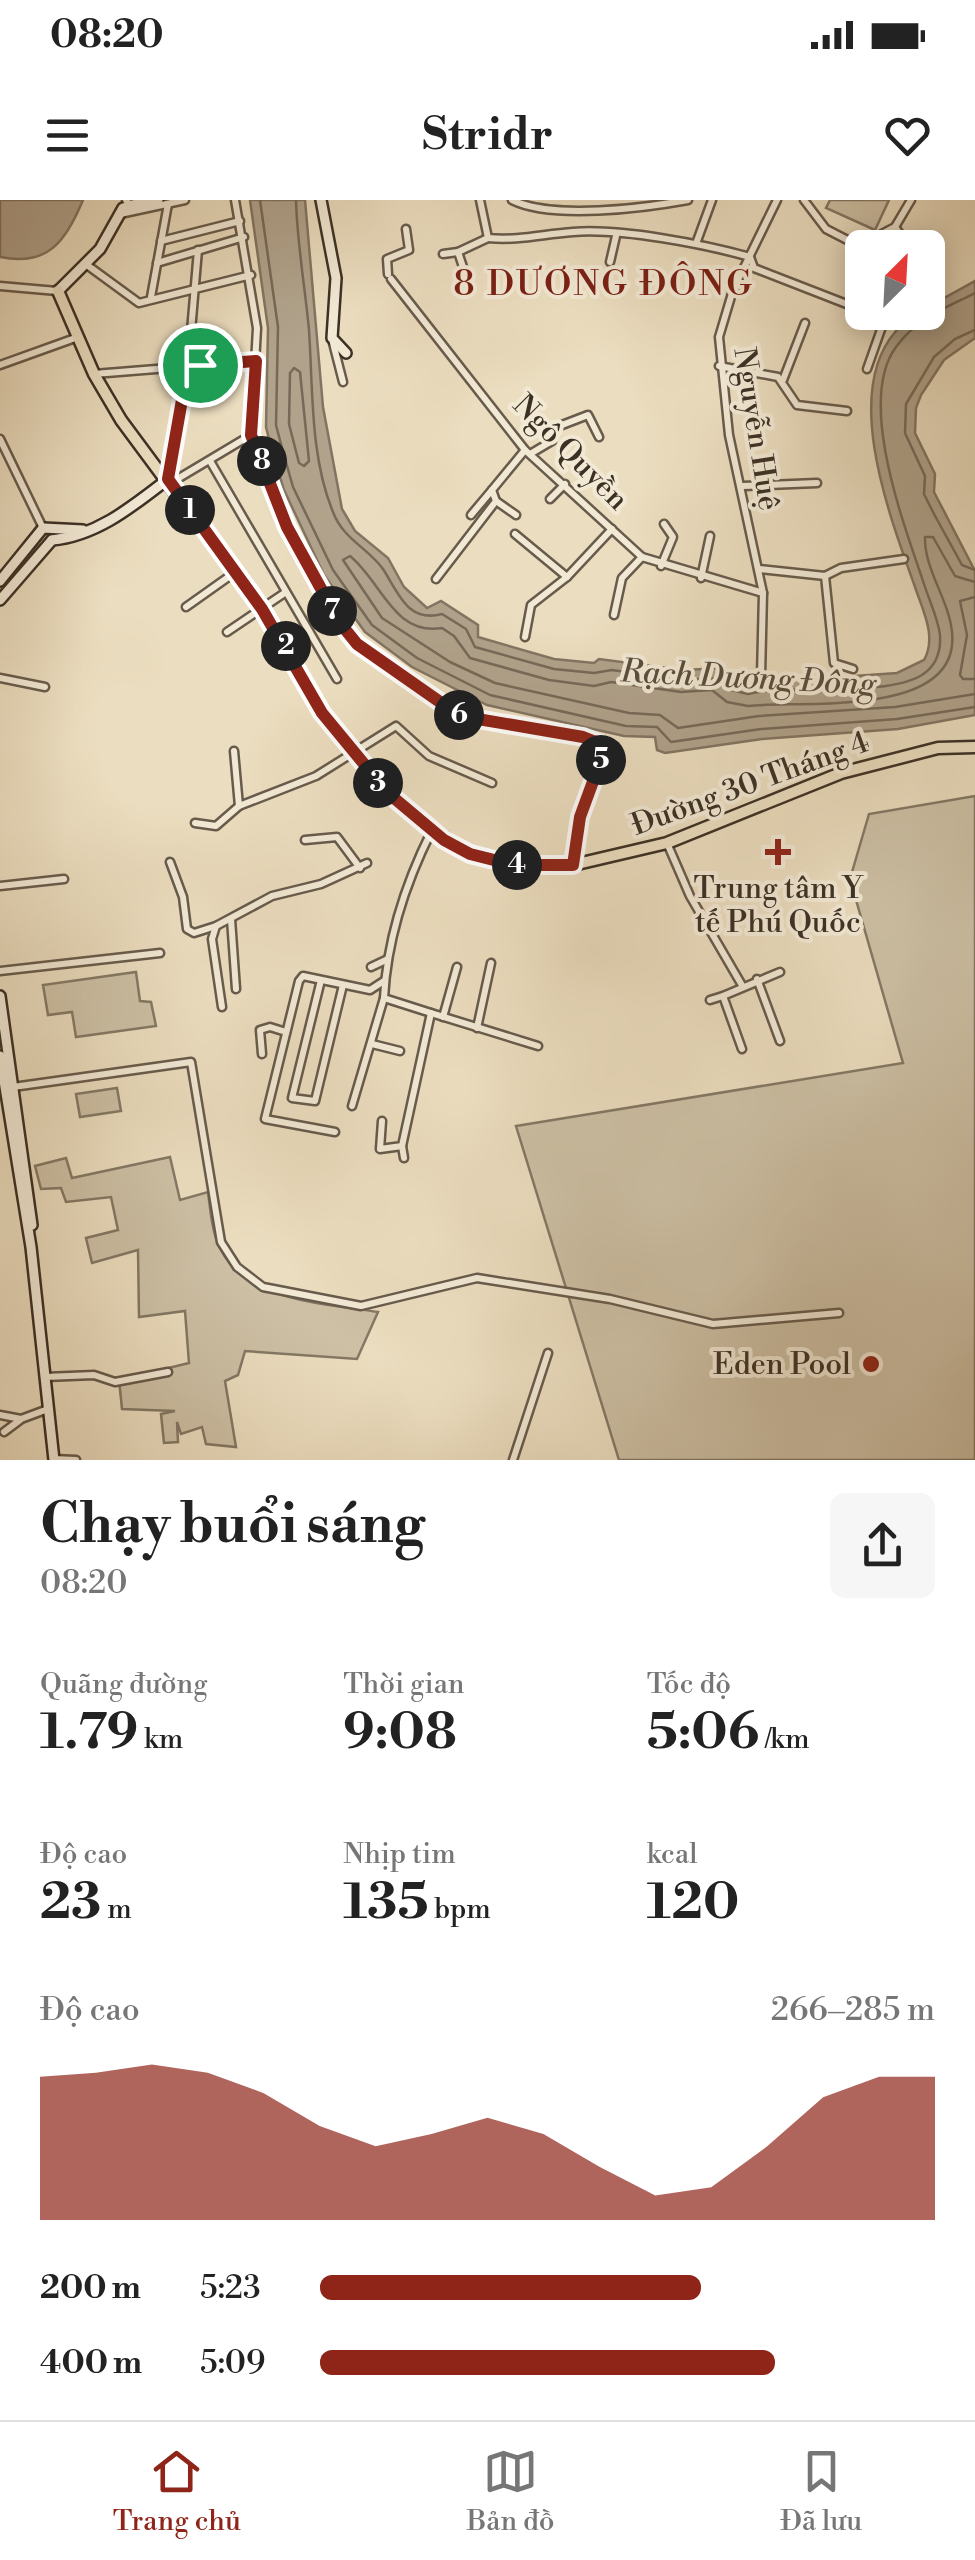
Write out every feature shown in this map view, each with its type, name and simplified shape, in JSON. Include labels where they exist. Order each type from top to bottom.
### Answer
[{"type":"main road","points":[[321,200],[336,278],[333,343],[346,353]]},
{"type":"main road","points":[[58,291],[86,265],[125,205],[163,202]]},
{"type":"main road","name":"Đường 30 Tháng 4","points":[[58,291],[94,374],[120,420],[262,609],[322,713],[388,793],[462,851],[500,863],[573,865],[667,843],[841,773],[938,748],[975,746]]},
{"type":"main road","points":[[0,582],[47,534],[83,530],[117,518],[168,479]]},
{"type":"main road","points":[[0,600],[47,534]]},
{"type":"main road","points":[[0,996],[17,1143]]},
{"type":"main road","points":[[0,1056],[31,1247],[54,1460]]},
{"type":"street","points":[[125,205],[185,200]]},
{"type":"street","points":[[235,200],[251,275],[256,361],[251,435],[287,527],[340,623],[366,653],[460,716],[583,737],[606,745],[580,817],[573,865]]},
{"type":"street","points":[[480,200],[488,238]]},
{"type":"street","points":[[512,200],[525,206],[563,208],[654,207],[688,200]]},
{"type":"street","points":[[697,242],[712,200]]},
{"type":"street","name":"Nguyễn Huệ","points":[[761,676],[763,594],[729,435],[719,366],[723,320],[777,200]]},
{"type":"street","points":[[804,200],[817,221],[853,244],[864,245],[895,227],[912,200]]},
{"type":"street","points":[[151,297],[163,202]]},
{"type":"street","points":[[161,240],[240,220]]},
{"type":"street","name":"Ngô Quyền","points":[[406,229],[410,250],[387,259],[390,276],[528,452],[642,558],[763,594]]},
{"type":"street","points":[[443,254],[458,252],[488,238],[540,239],[576,232],[697,242],[750,257],[754,268],[845,303]]},
{"type":"street","points":[[610,262],[616,236]]},
{"type":"street","points":[[157,263],[244,237]]},
{"type":"street","points":[[198,250],[188,366],[168,479],[180,478],[251,435]]},
{"type":"street","points":[[458,252],[468,282]]},
{"type":"street","points":[[86,265],[143,303],[151,297],[251,275]]},
{"type":"street","points":[[0,286],[58,291]]},
{"type":"street","points":[[783,380],[804,322]]},
{"type":"street","points":[[867,369],[881,330]]},
{"type":"street","points":[[0,365],[78,337]]},
{"type":"street","points":[[333,343],[344,382]]},
{"type":"street","points":[[94,374],[256,361]]},
{"type":"street","points":[[719,366],[763,372],[783,380],[797,405],[847,411]]},
{"type":"street","points":[[471,515],[528,452],[552,441],[549,430],[588,415],[600,437]]},
{"type":"street","points":[[0,439],[47,534]]},
{"type":"street","points":[[210,461],[337,679]]},
{"type":"street","points":[[742,486],[793,481],[816,484]]},
{"type":"street","points":[[550,499],[565,484]]},
{"type":"street","points":[[492,490],[496,501],[516,515]]},
{"type":"street","points":[[436,579],[496,501]]},
{"type":"street","points":[[661,566],[674,536],[664,524]]},
{"type":"street","points":[[525,637],[531,605],[567,576],[612,529]]},
{"type":"street","points":[[516,534],[567,576]]},
{"type":"street","points":[[701,578],[710,536]]},
{"type":"street","points":[[614,615],[622,578],[642,558]]},
{"type":"street","points":[[759,569],[825,576],[841,568],[904,559]]},
{"type":"street","points":[[186,608],[235,572]]},
{"type":"street","points":[[825,576],[834,663],[853,669]]},
{"type":"street","points":[[227,632],[286,592]]},
{"type":"street","points":[[0,678],[45,687]]},
{"type":"street","points":[[195,823],[216,826],[239,806],[316,776],[396,726],[429,756],[492,783]]},
{"type":"street","points":[[234,751],[239,806]]},
{"type":"street","points":[[352,1106],[384,998],[389,958],[410,874],[432,830]]},
{"type":"street","points":[[170,862],[183,897],[187,929],[194,933],[216,926],[272,896],[363,866],[337,837],[306,840]]},
{"type":"street","points":[[667,843],[690,896],[743,987]]},
{"type":"street","points":[[0,886],[64,879]]},
{"type":"street","points":[[231,918],[236,989]]},
{"type":"street","points":[[216,926],[212,939],[222,1006]]},
{"type":"street","points":[[0,971],[160,953]]},
{"type":"street","points":[[371,968],[389,958]]},
{"type":"street","points":[[477,1028],[491,963]]},
{"type":"street","points":[[443,1017],[457,967]]},
{"type":"street","points":[[710,1000],[780,972]]},
{"type":"street","points":[[335,1132],[265,1119],[299,981],[303,976],[370,990],[385,980]]},
{"type":"street","points":[[757,978],[780,1040]]},
{"type":"street","points":[[321,980],[292,1098],[315,1102],[343,985]]},
{"type":"street","points":[[723,996],[742,1048]]},
{"type":"street","points":[[384,998],[538,1046]]},
{"type":"street","points":[[404,1158],[402,1146],[431,1013]]},
{"type":"street","points":[[262,1054],[260,1030],[270,1027],[286,1032]]},
{"type":"street","points":[[372,1044],[400,1052]]},
{"type":"street","points":[[13,1087],[191,1062],[221,1242],[238,1267],[263,1287],[368,1306],[477,1278],[610,1298],[713,1324],[839,1313]]},
{"type":"street","points":[[382,1121],[380,1149],[402,1146]]},
{"type":"street","points":[[513,1460],[548,1353]]},
{"type":"street","points":[[45,1377],[94,1375],[114,1382],[168,1372]]},
{"type":"street","points":[[4,1432],[20,1419],[48,1409]]},
{"type":"street","points":[[0,1415],[20,1419]]},
{"type":"street","points":[[54,1460],[76,1460]]},
{"type":"shaded area","points":[[830,200],[889,200],[875,230],[826,208]]},
{"type":"shaded area","points":[[975,796],[975,1460],[619,1460],[516,1126],[903,1063],[850,879],[869,814]]},
{"type":"shaded area","points":[[136,972],[140,1001],[151,1002],[156,1026],[76,1037],[72,1012],[48,1015],[43,985]]},
{"type":"shaded area","points":[[117,1088],[121,1111],[80,1117],[76,1094]]},
{"type":"shaded area","points":[[170,1157],[180,1200],[208,1192],[216,1238],[227,1259],[242,1275],[284,1296],[378,1312],[357,1359],[245,1351],[238,1375],[225,1381],[236,1447],[206,1444],[202,1427],[181,1434],[177,1422],[178,1442],[164,1443],[161,1414],[175,1411],[122,1409],[119,1380],[189,1363],[185,1311],[139,1317],[138,1250],[92,1263],[86,1238],[118,1230],[111,1197],[66,1202],[61,1188],[41,1189],[35,1166],[66,1158],[72,1178]]},
{"type":"water","points":[[0,200],[83,200],[70,228],[53,248],[31,258],[17,259],[0,257]]},
{"type":"water","points":[[250,200],[305,200],[323,407],[342,509],[355,531],[388,558],[404,587],[427,608],[441,601],[478,625],[478,637],[554,659],[594,663],[599,659],[683,670],[723,668],[741,684],[897,673],[924,660],[929,642],[927,624],[884,492],[876,457],[872,388],[880,357],[896,331],[945,330],[945,298],[975,281],[975,338],[944,360],[921,395],[915,433],[935,474],[934,492],[975,571],[975,715],[898,729],[762,739],[665,753],[657,750],[655,737],[624,736],[487,705],[412,667],[365,632],[324,575],[284,490],[266,427],[268,328]]},
{"type":"place","name":"Trung tâm Y tế Phú Quốc","points":[[778,852]]},
{"type":"place","name":"Eden Pool","points":[[871,1364]]},
{"type":"district","name":"8 DƯƠNG ĐÔNG","points":[[604,283]]},
{"type":"route","points":[[256,361],[251,435],[287,527],[340,623],[366,653],[460,716],[583,737],[606,746],[580,817],[573,865],[500,863],[456,848],[388,793],[322,713],[262,609],[168,479],[188,366],[200,365],[256,361]]},
{"type":"water label","name":"Rạch Dương Đông","points":[[748,677]]}]
